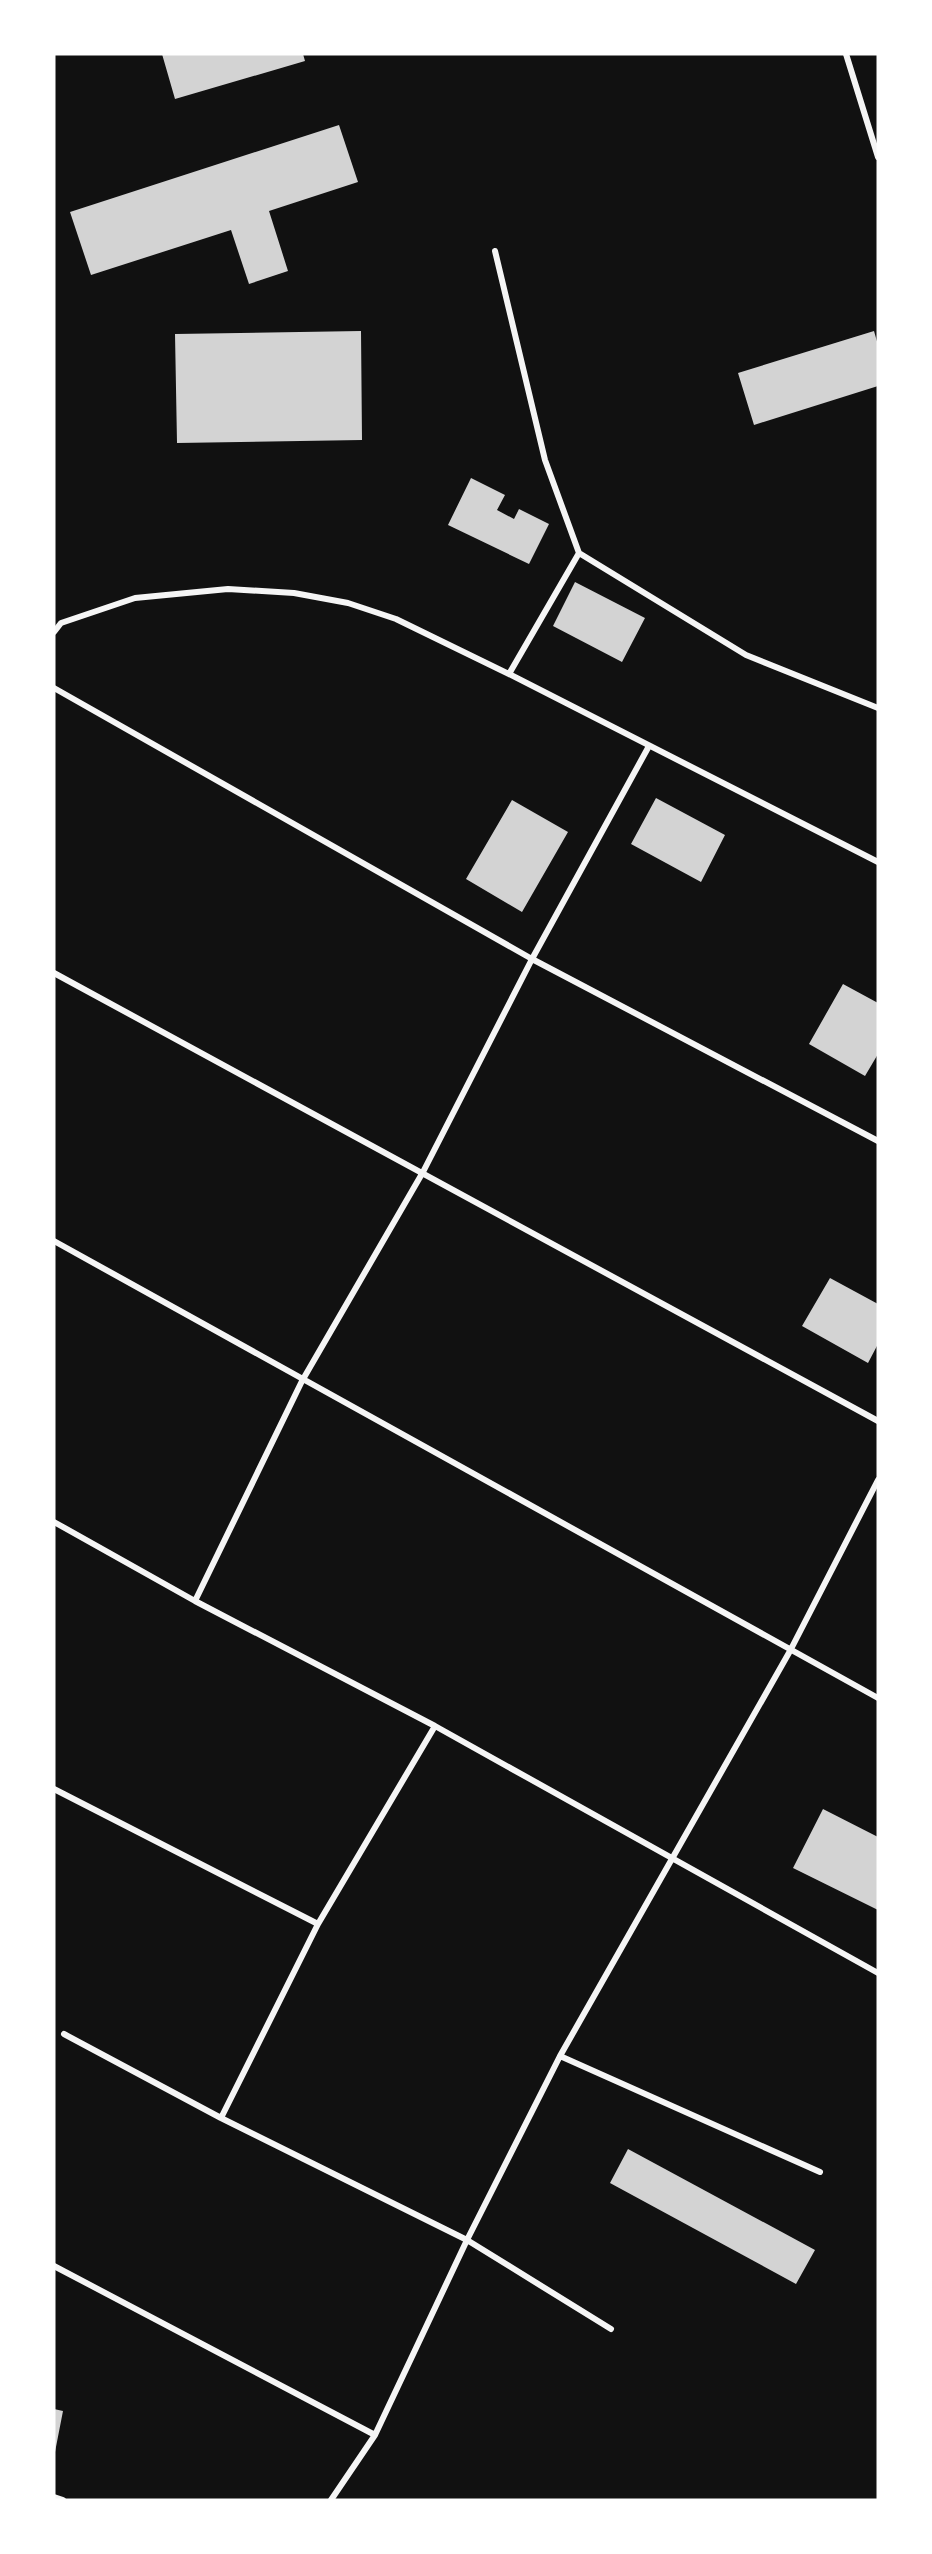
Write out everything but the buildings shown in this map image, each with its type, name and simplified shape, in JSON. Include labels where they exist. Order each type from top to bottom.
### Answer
[{"type":"street","points":[[846,54],[878,157]]},
{"type":"street","points":[[495,251],[545,460],[579,553],[746,655],[878,708]]},
{"type":"street","points":[[509,674],[579,553]]},
{"type":"street","points":[[54,632],[61,623],[135,598],[228,589],[294,593],[348,603],[396,620],[509,674],[878,862]]},
{"type":"street","points":[[54,688],[532,959],[878,1141]]},
{"type":"street","points":[[195,1601],[302,1380],[423,1172],[532,959],[649,746]]},
{"type":"street","points":[[54,973],[878,1421]]},
{"type":"street","points":[[54,1241],[878,1698]]},
{"type":"street","points":[[331,2500],[375,2434],[467,2240],[560,2056],[790,1651],[878,1480]]},
{"type":"street","points":[[54,1522],[195,1601],[435,1726],[878,1972]]},
{"type":"street","points":[[221,2118],[318,1924],[435,1726]]},
{"type":"street","points":[[54,1789],[318,1924]]},
{"type":"street","points":[[64,2034],[221,2118],[467,2240],[611,2329]]},
{"type":"street","points":[[560,2056],[820,2172]]},
{"type":"street","points":[[54,2266],[375,2434]]},
{"type":"street","points":[[54,2497],[63,2500]]}]
